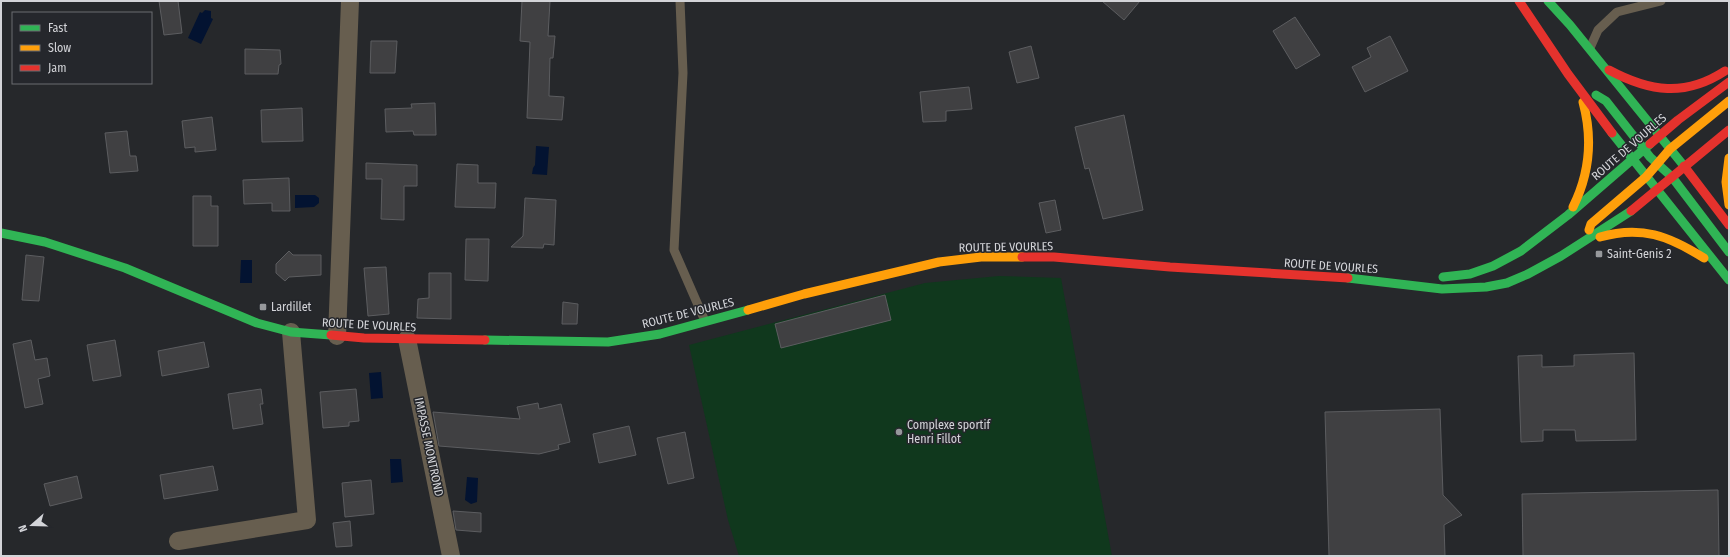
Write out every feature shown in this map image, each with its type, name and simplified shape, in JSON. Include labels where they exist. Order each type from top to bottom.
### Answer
[{"type":"street","points":[[338,336],[350,1]]},
{"type":"street","points":[[1519,1],[1577,89],[1587,116],[1590,160],[1586,179],[1578,198],[1568,215]]},
{"type":"street","points":[[1548,1],[1685,167],[1729,225]]},
{"type":"street","points":[[1601,65],[1621,77],[1642,85],[1665,88],[1694,87],[1709,81],[1729,68]]},
{"type":"street","points":[[1569,76],[1606,101],[1644,150],[1672,177],[1729,252]]},
{"type":"street","points":[[1569,76],[1646,177],[1729,280]]},
{"type":"street","name":"ROUTE DE VOURLES","points":[[1391,283],[1470,274],[1493,266],[1521,251],[1568,215],[1659,136],[1729,82]]},
{"type":"street","points":[[1582,244],[1591,224],[1646,177],[1670,149],[1729,101]]},
{"type":"street","name":"ROUTE DE VOURLES","points":[[1,233],[45,242],[124,268],[257,323],[291,332],[406,339],[608,342],[660,334],[875,276],[938,262],[981,257],[1054,257],[1358,279],[1442,289],[1486,287],[1507,283],[1528,274],[1582,244],[1626,215],[1729,130]]},
{"type":"street","points":[[1657,190],[1656,176],[1659,136]]},
{"type":"street","points":[[1729,158],[1726,171],[1726,186],[1729,205]]},
{"type":"street","points":[[1633,160],[1645,160],[1675,169],[1685,167]]},
{"type":"street","points":[[1582,244],[1615,232],[1648,232],[1685,245],[1719,268]]},
{"type":"street","points":[[178,541],[307,520],[291,332]]},
{"type":"street","name":"IMPASSE MONTROND","points":[[406,339],[451,556]]},
{"type":"lane","points":[[680,1],[683,73],[674,250],[705,322]]},
{"type":"lane","points":[[1589,49],[1598,30],[1617,12],[1661,1]]},
{"type":"green space","name":"Complexe sportif Henri Fillot","points":[[999,276],[1061,278],[1112,556],[739,556],[728,520],[689,345],[925,283]]},
{"type":"water","points":[[205,10],[211,11],[211,18],[213,19],[201,44],[188,38],[200,12],[202,13]]},
{"type":"water","points":[[536,146],[549,147],[547,175],[532,174],[535,165]]},
{"type":"water","points":[[295,195],[315,195],[319,198],[319,203],[314,207],[295,208]]},
{"type":"water","points":[[241,260],[252,260],[252,283],[240,283]]},
{"type":"water","points":[[381,372],[383,398],[371,399],[369,373]]},
{"type":"water","points":[[390,459],[401,459],[403,482],[391,483]]},
{"type":"water","points":[[467,477],[478,478],[477,502],[471,504],[465,500]]},
{"type":"building","points":[[159,1],[178,1],[182,33],[164,35]]},
{"type":"building","points":[[522,1],[550,1],[548,36],[555,36],[553,58],[550,58],[549,96],[564,97],[562,120],[527,118],[530,42],[520,41]]},
{"type":"building","points":[[1102,1],[1140,1],[1124,20]]},
{"type":"building","points":[[1295,17],[1320,55],[1296,69],[1273,31]]},
{"type":"building","points":[[1390,36],[1408,71],[1365,92],[1352,67],[1371,57],[1367,48]]},
{"type":"building","points":[[371,41],[397,41],[395,73],[370,73]]},
{"type":"building","points":[[1031,46],[1039,78],[1017,83],[1009,52]]},
{"type":"building","points":[[245,49],[280,50],[281,64],[279,65],[278,74],[245,74]]},
{"type":"building","points":[[969,87],[972,109],[946,111],[946,121],[923,122],[920,92]]},
{"type":"building","points":[[435,103],[436,135],[414,135],[413,131],[386,132],[385,109],[412,108],[411,104]]},
{"type":"building","points":[[302,108],[303,141],[262,142],[261,110]]},
{"type":"building","points":[[1124,115],[1143,210],[1103,219],[1089,168],[1085,169],[1075,127]]},
{"type":"building","points":[[212,117],[216,150],[195,152],[195,147],[185,148],[182,121]]},
{"type":"building","points":[[127,131],[130,156],[136,156],[138,171],[110,173],[105,133]]},
{"type":"building","points":[[366,163],[417,165],[417,186],[404,186],[404,220],[381,219],[382,179],[366,179]]},
{"type":"building","points":[[457,164],[478,165],[478,183],[496,183],[495,208],[455,207]]},
{"type":"building","points":[[289,178],[290,211],[272,211],[272,203],[244,204],[243,180]]},
{"type":"building","points":[[193,196],[211,196],[211,206],[218,206],[218,246],[193,246]]},
{"type":"building","points":[[525,198],[556,200],[554,245],[544,244],[543,248],[511,247],[523,236]]},
{"type":"building","points":[[1055,200],[1061,230],[1046,233],[1039,203]]},
{"type":"building","points":[[466,239],[489,239],[488,281],[465,280]]},
{"type":"building","points":[[289,251],[293,255],[321,255],[321,275],[289,277],[285,281],[276,273],[276,264]]},
{"type":"building","points":[[26,255],[44,257],[39,301],[22,300]]},
{"type":"building","points":[[386,267],[389,314],[368,316],[364,268]]},
{"type":"building","points":[[429,273],[451,273],[451,319],[417,318],[418,299],[429,298]]},
{"type":"building","points":[[885,295],[891,320],[781,348],[775,324]]},
{"type":"building","points":[[563,302],[578,304],[577,324],[562,324]]},
{"type":"building","points":[[31,340],[35,360],[47,358],[50,376],[38,379],[43,404],[25,408],[13,344]]},
{"type":"building","points":[[115,340],[121,376],[93,381],[87,345]]},
{"type":"building","points":[[204,342],[209,367],[162,376],[158,351]]},
{"type":"building","points":[[1634,353],[1636,440],[1576,441],[1575,430],[1543,430],[1543,441],[1521,442],[1518,356],[1542,355],[1542,367],[1574,366],[1574,355]]},
{"type":"building","points":[[261,389],[263,404],[260,404],[263,424],[233,429],[228,394]]},
{"type":"building","points":[[356,389],[359,421],[349,422],[349,426],[323,428],[320,392]]},
{"type":"building","points":[[538,403],[539,409],[561,404],[570,442],[558,445],[559,449],[539,454],[439,446],[433,412],[520,419],[517,407]]},
{"type":"building","points":[[1440,409],[1443,495],[1462,515],[1444,525],[1445,556],[1329,556],[1325,412]]},
{"type":"building","points":[[629,426],[636,455],[599,463],[593,434]]},
{"type":"building","points":[[685,432],[694,478],[668,484],[657,438]]},
{"type":"building","points":[[213,466],[218,490],[164,499],[160,475]]},
{"type":"building","points":[[77,476],[82,498],[50,506],[44,484]]},
{"type":"building","points":[[371,480],[374,514],[345,517],[342,483]]},
{"type":"building","points":[[1718,490],[1719,556],[1523,556],[1522,494]]},
{"type":"building","points":[[453,511],[481,513],[481,532],[456,530]]},
{"type":"building","points":[[350,521],[352,546],[336,547],[333,523]]},
{"type":"traffic: fast","points":[[1548,1],[1570,25],[1684,166]]},
{"type":"traffic: fast","points":[[1596,95],[1606,101],[1650,157],[1672,177],[1729,252]]},
{"type":"traffic: fast","points":[[1612,133],[1729,280]]},
{"type":"traffic: fast","points":[[1443,277],[1470,274],[1493,266],[1521,251],[1568,215],[1650,144]]},
{"type":"traffic: fast","points":[[1348,278],[1442,289],[1486,287],[1507,283],[1528,274],[1561,256],[1631,211]]},
{"type":"traffic: fast","points":[[1,233],[45,242],[125,268],[257,323],[291,332],[331,335]]},
{"type":"traffic: fast","points":[[485,340],[608,342],[660,334],[748,310]]},
{"type":"traffic: slow","points":[[1589,230],[1591,224],[1646,177],[1670,149],[1729,101]]},
{"type":"traffic: slow","points":[[1573,207],[1583,181],[1588,156],[1588,129],[1583,102]]},
{"type":"traffic: slow","points":[[1729,158],[1726,182],[1729,205]]},
{"type":"traffic: slow","points":[[1600,237],[1629,232],[1654,235],[1679,244],[1704,258]]},
{"type":"traffic: slow","points":[[748,310],[804,294],[939,262],[981,257],[1022,257]]},
{"type":"traffic: jam","points":[[1519,1],[1568,74],[1612,133]]},
{"type":"traffic: jam","points":[[1609,70],[1639,83],[1653,87],[1667,88],[1682,88],[1696,85],[1725,71]]},
{"type":"traffic: jam","points":[[1650,144],[1678,120],[1729,82]]},
{"type":"traffic: jam","points":[[1631,211],[1729,130]]},
{"type":"traffic: jam","points":[[1684,166],[1729,225]]},
{"type":"traffic: jam","points":[[1022,257],[1054,257],[1170,267],[1348,278]]},
{"type":"traffic: jam","points":[[331,335],[364,338],[485,340]]},
{"type":"place","name":"Saint-Genis 2","points":[[1599,254]]},
{"type":"place","name":"Lardillet","points":[[263,307]]},
{"type":"place","name":"Complexe sportif Henri Fillot","points":[[899,432]]}]
